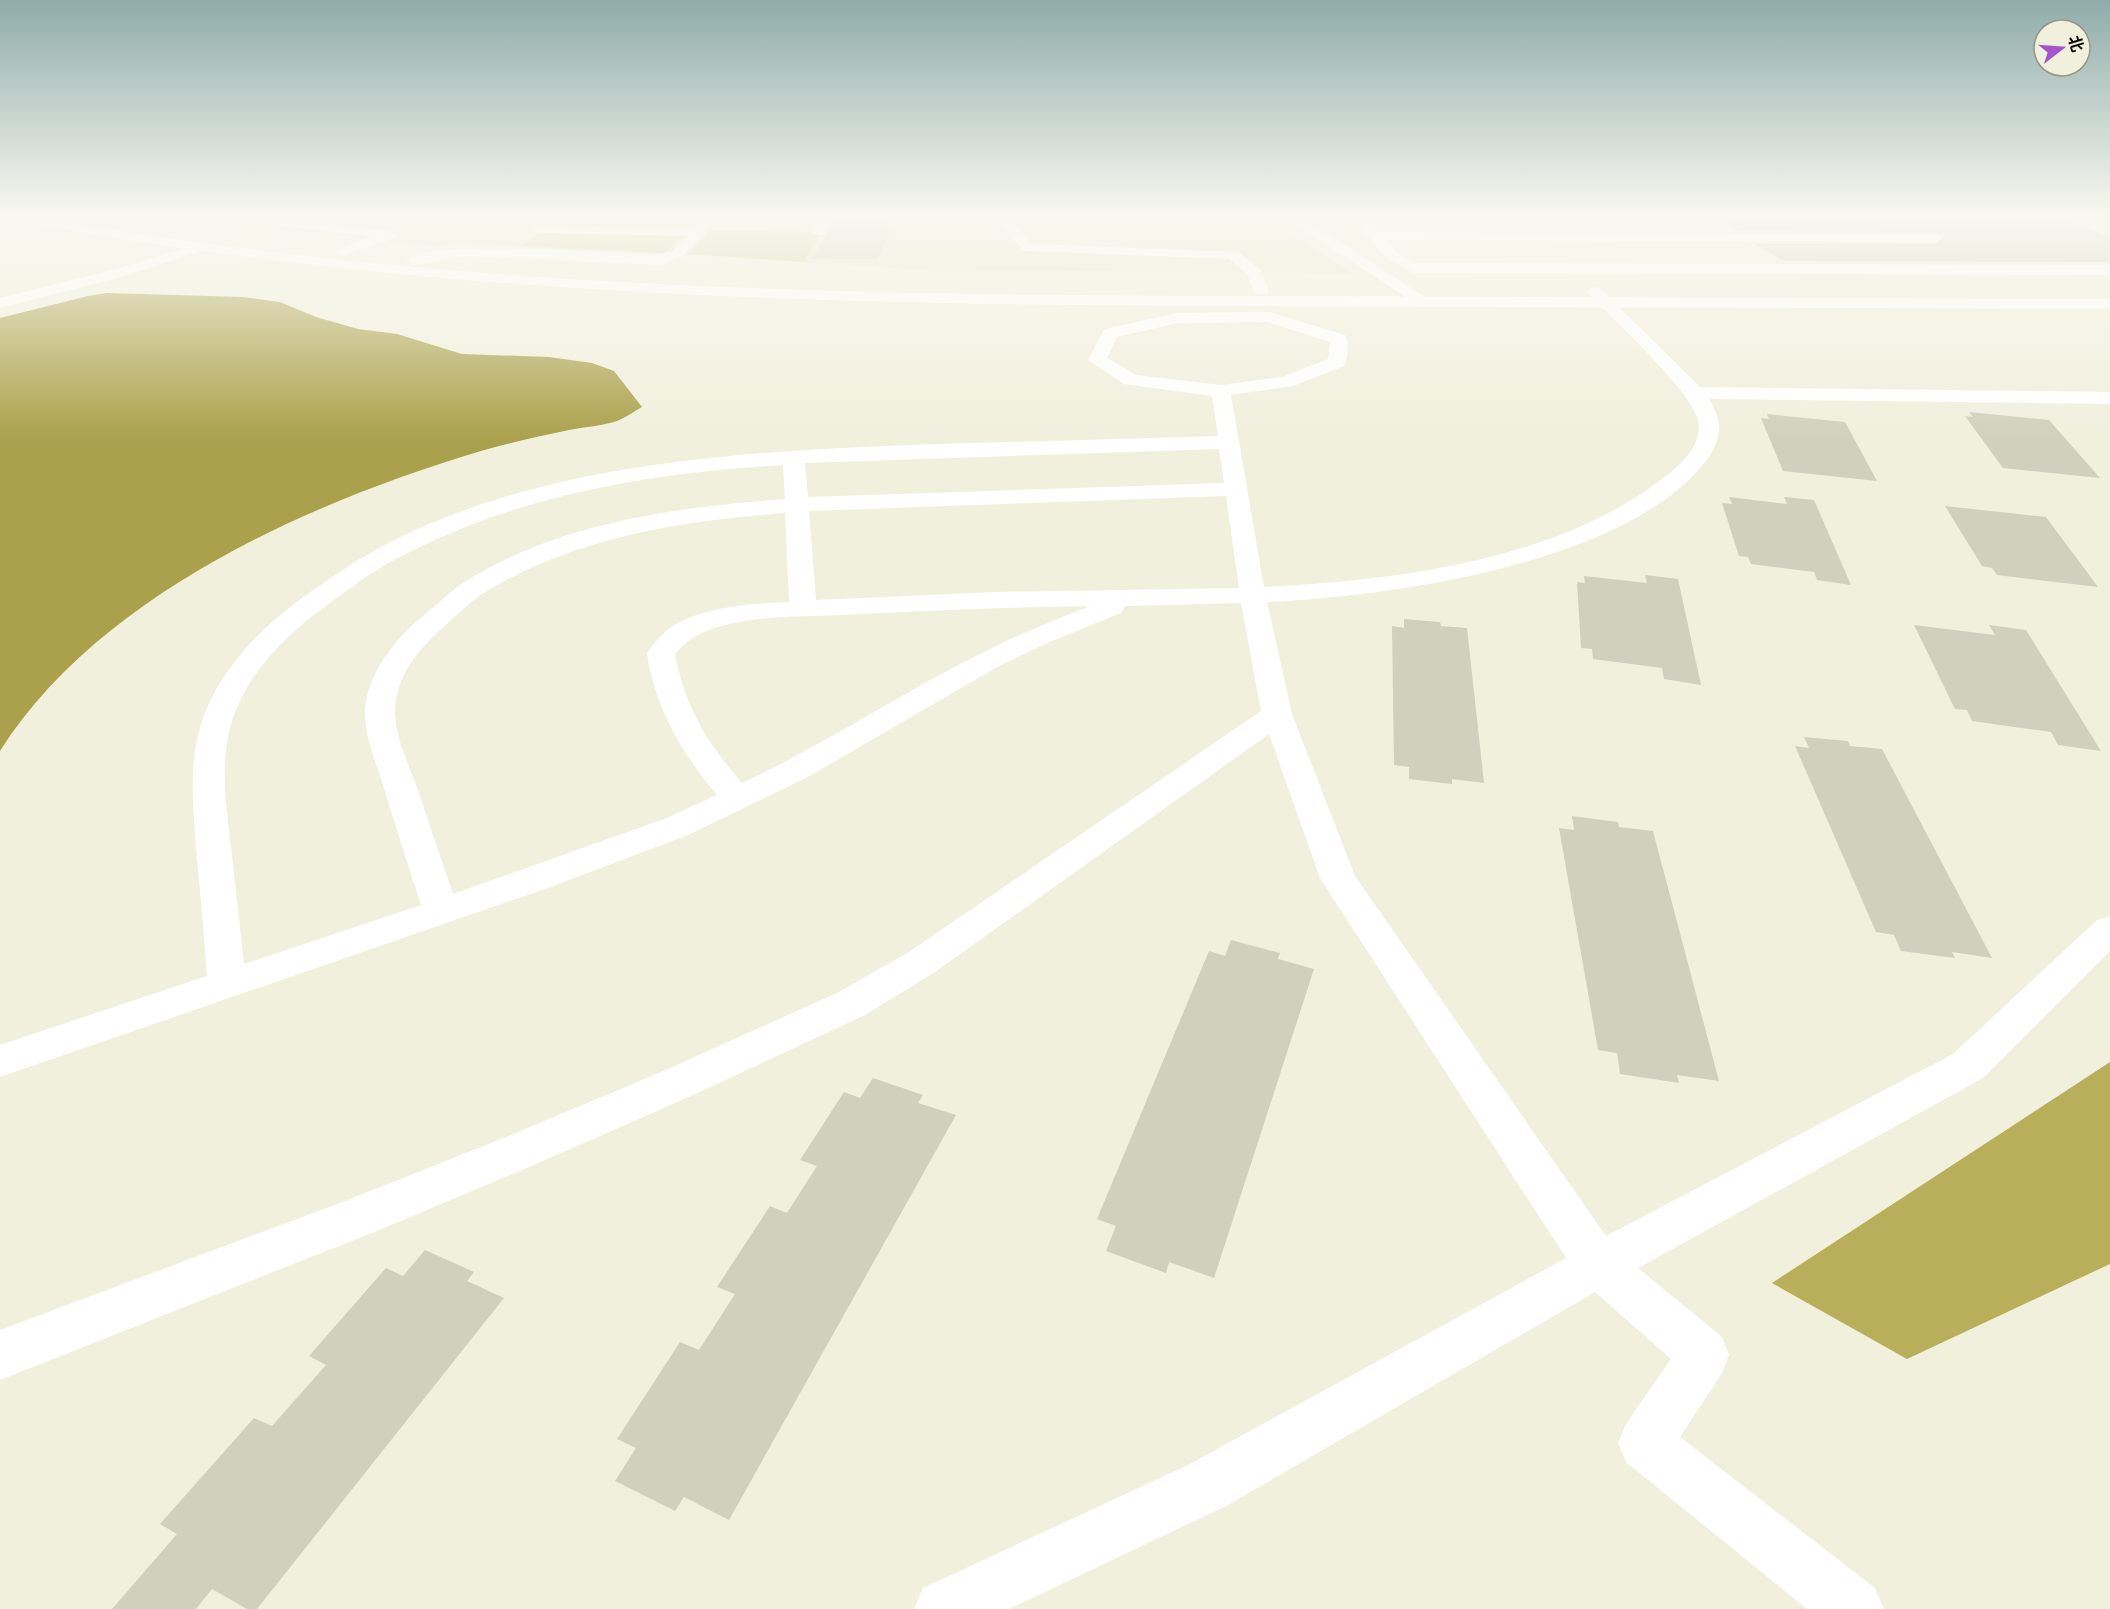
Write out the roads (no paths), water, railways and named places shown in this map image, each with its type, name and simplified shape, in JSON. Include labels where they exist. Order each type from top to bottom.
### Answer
[{"type":"main road","points":[[0,303],[55,289]]},
{"type":"main road","points":[[689,289],[966,300],[1425,302],[1830,289]]},
{"type":"main road","points":[[977,289],[1408,291],[1600,297],[2110,304]]},
{"type":"main road","points":[[1405,289],[1425,302]]},
{"type":"main road","points":[[1916,289],[2110,293]]},
{"type":"main road","points":[[738,799],[715,772],[682,720],[663,671],[661,653],[676,635],[704,622],[737,615],[957,602],[1253,597],[1346,589],[1450,572],[1539,549],[1610,521],[1663,490],[1682,474],[1707,441],[1710,429],[1709,417],[1695,393],[1600,297]]},
{"type":"main road","points":[[1269,317],[1339,339],[1337,362],[1286,382],[1221,391],[1131,380],[1097,360],[1110,333],[1178,318],[1269,317]]},
{"type":"main road","points":[[1221,391],[1253,597],[1277,714],[1338,878],[1598,1265],[1704,1355],[1645,1443],[1854,1609]]},
{"type":"main road","points":[[1695,393],[2110,399]]},
{"type":"main road","points":[[227,984],[208,790],[209,747],[223,704],[248,664],[282,627],[324,593],[371,563],[422,537],[476,515],[577,485],[646,472],[854,454],[1229,442]]},
{"type":"main road","points":[[794,459],[802,610]]},
{"type":"main road","points":[[441,912],[387,746],[380,712],[388,678],[407,646],[436,615],[473,588],[515,565],[562,545],[612,530],[663,519],[849,502],[1236,489]]},
{"type":"main road","points":[[0,1061],[608,854],[738,799],[846,743],[989,660],[1066,625],[1134,599]]},
{"type":"main road","points":[[0,1355],[361,1216],[527,1148],[676,1084],[851,1004],[922,962],[1277,714]]},
{"type":"main road","points":[[944,1609],[1208,1485],[1598,1265],[1968,1066],[2110,929]]}]
